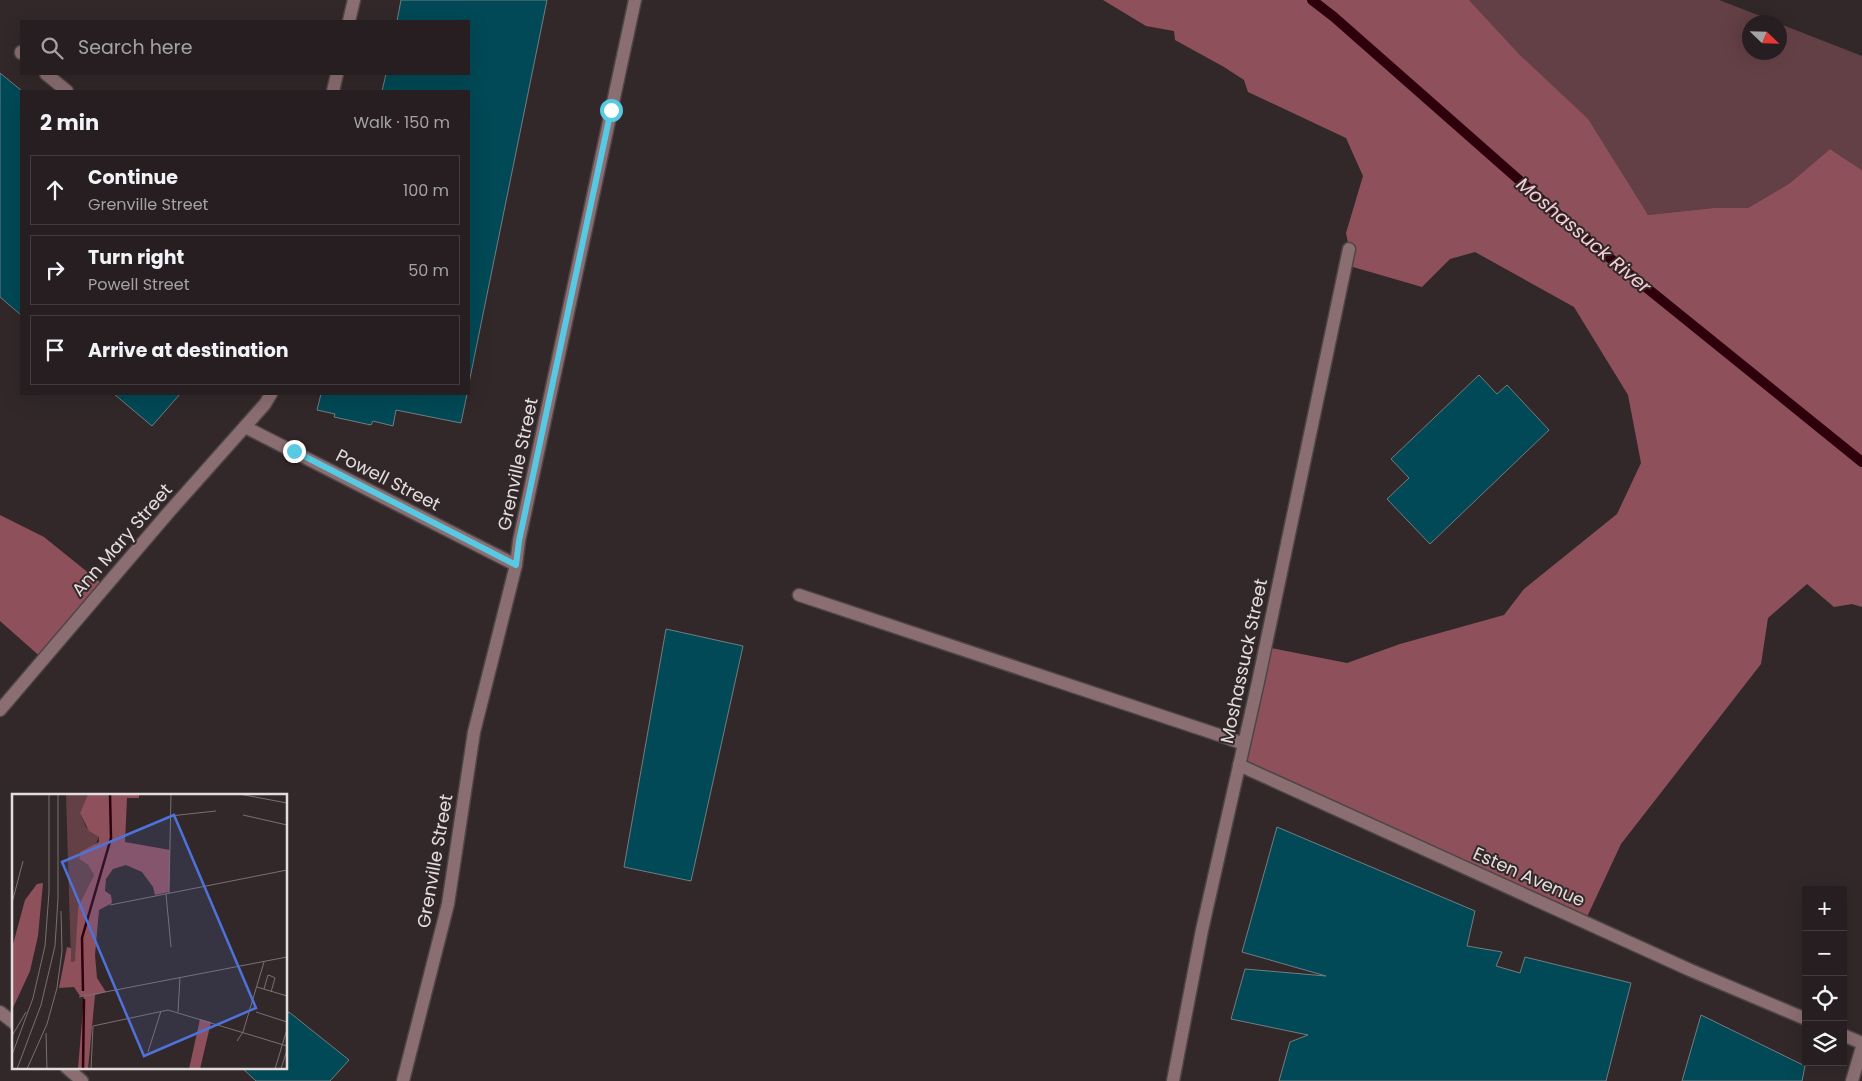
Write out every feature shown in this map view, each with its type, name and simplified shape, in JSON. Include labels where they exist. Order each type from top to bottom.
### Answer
[{"type":"street","points":[[349,20],[354,0]]},
{"type":"street","name":"Grenville Street","points":[[403,1081],[448,904],[474,732],[516,565],[519,541],[635,0]]},
{"type":"street","points":[[47,75],[66,90]]},
{"type":"street","points":[[333,90],[337,75]]},
{"type":"street","name":"Moshassuck Street","points":[[1172,1081],[1202,930],[1258,682],[1348,248]]},
{"type":"street","name":"Ann Mary Street","points":[[0,710],[169,512],[265,404],[270,395]]},
{"type":"street","name":"Powell Street","points":[[245,427],[516,565]]},
{"type":"street","points":[[799,595],[1244,744]]},
{"type":"street","name":"Esten Avenue","points":[[1239,765],[1690,970],[1802,1017]]},
{"type":"street","points":[[0,1012],[12,1021]]},
{"type":"street","points":[[1847,1037],[1862,1043]]},
{"type":"street","points":[[1852,1081],[1862,1047]]},
{"type":"street","points":[[67,1068],[82,1081]]},
{"type":"shaded area","points":[[1103,0],[1469,0],[1521,56],[1588,119],[1648,215],[1713,208],[1748,208],[1790,183],[1830,149],[1862,170],[1862,607],[1852,604],[1834,607],[1807,584],[1768,618],[1761,664],[1621,844],[1586,919],[1247,767],[1250,735],[1271,648],[1347,663],[1400,644],[1504,615],[1524,589],[1617,514],[1641,463],[1628,395],[1574,307],[1475,252],[1450,259],[1422,287],[1353,267],[1346,233],[1363,176],[1346,138],[1248,92],[1244,80],[1175,40],[1174,31],[1146,26]]},
{"type":"shaded area","points":[[1469,0],[1719,0],[1758,15],[1742,15],[1742,60],[1787,60],[1787,27],[1862,56],[1862,170],[1830,149],[1790,183],[1748,208],[1713,208],[1648,215],[1521,56]]},
{"type":"shaded area","points":[[0,515],[44,537],[106,587],[43,659],[0,621]]},
{"type":"building","points":[[401,0],[547,0],[470,378],[470,90],[382,90],[386,75],[470,75],[470,20],[397,20]]},
{"type":"building","points":[[0,73],[21,90],[20,314],[0,297]]},
{"type":"building","points":[[1479,375],[1497,394],[1507,385],[1549,430],[1430,544],[1387,499],[1409,478],[1391,459]]},
{"type":"building","points":[[115,395],[179,395],[152,426]]},
{"type":"building","points":[[321,395],[467,395],[461,423],[396,410],[393,426],[373,421],[371,425],[334,417],[335,414],[317,410]]},
{"type":"building","points":[[666,629],[743,646],[691,881],[624,867]]},
{"type":"building","points":[[1277,827],[1475,911],[1467,946],[1502,952],[1496,966],[1520,973],[1525,957],[1631,983],[1606,1081],[1279,1081],[1290,1042],[1308,1035],[1231,1019],[1245,969],[1326,976],[1242,952]]},
{"type":"building","points":[[289,1012],[349,1060],[330,1081],[256,1081],[242,1068],[288,1068]]},
{"type":"building","points":[[1701,1015],[1805,1066],[1802,1081],[1682,1081]]},
{"type":"waterway","name":"Moshassuck River","points":[[1312,0],[1334,17],[1585,238],[1862,462]]},
{"type":"route","points":[[294,451],[516,565],[519,541],[611,110]]}]
